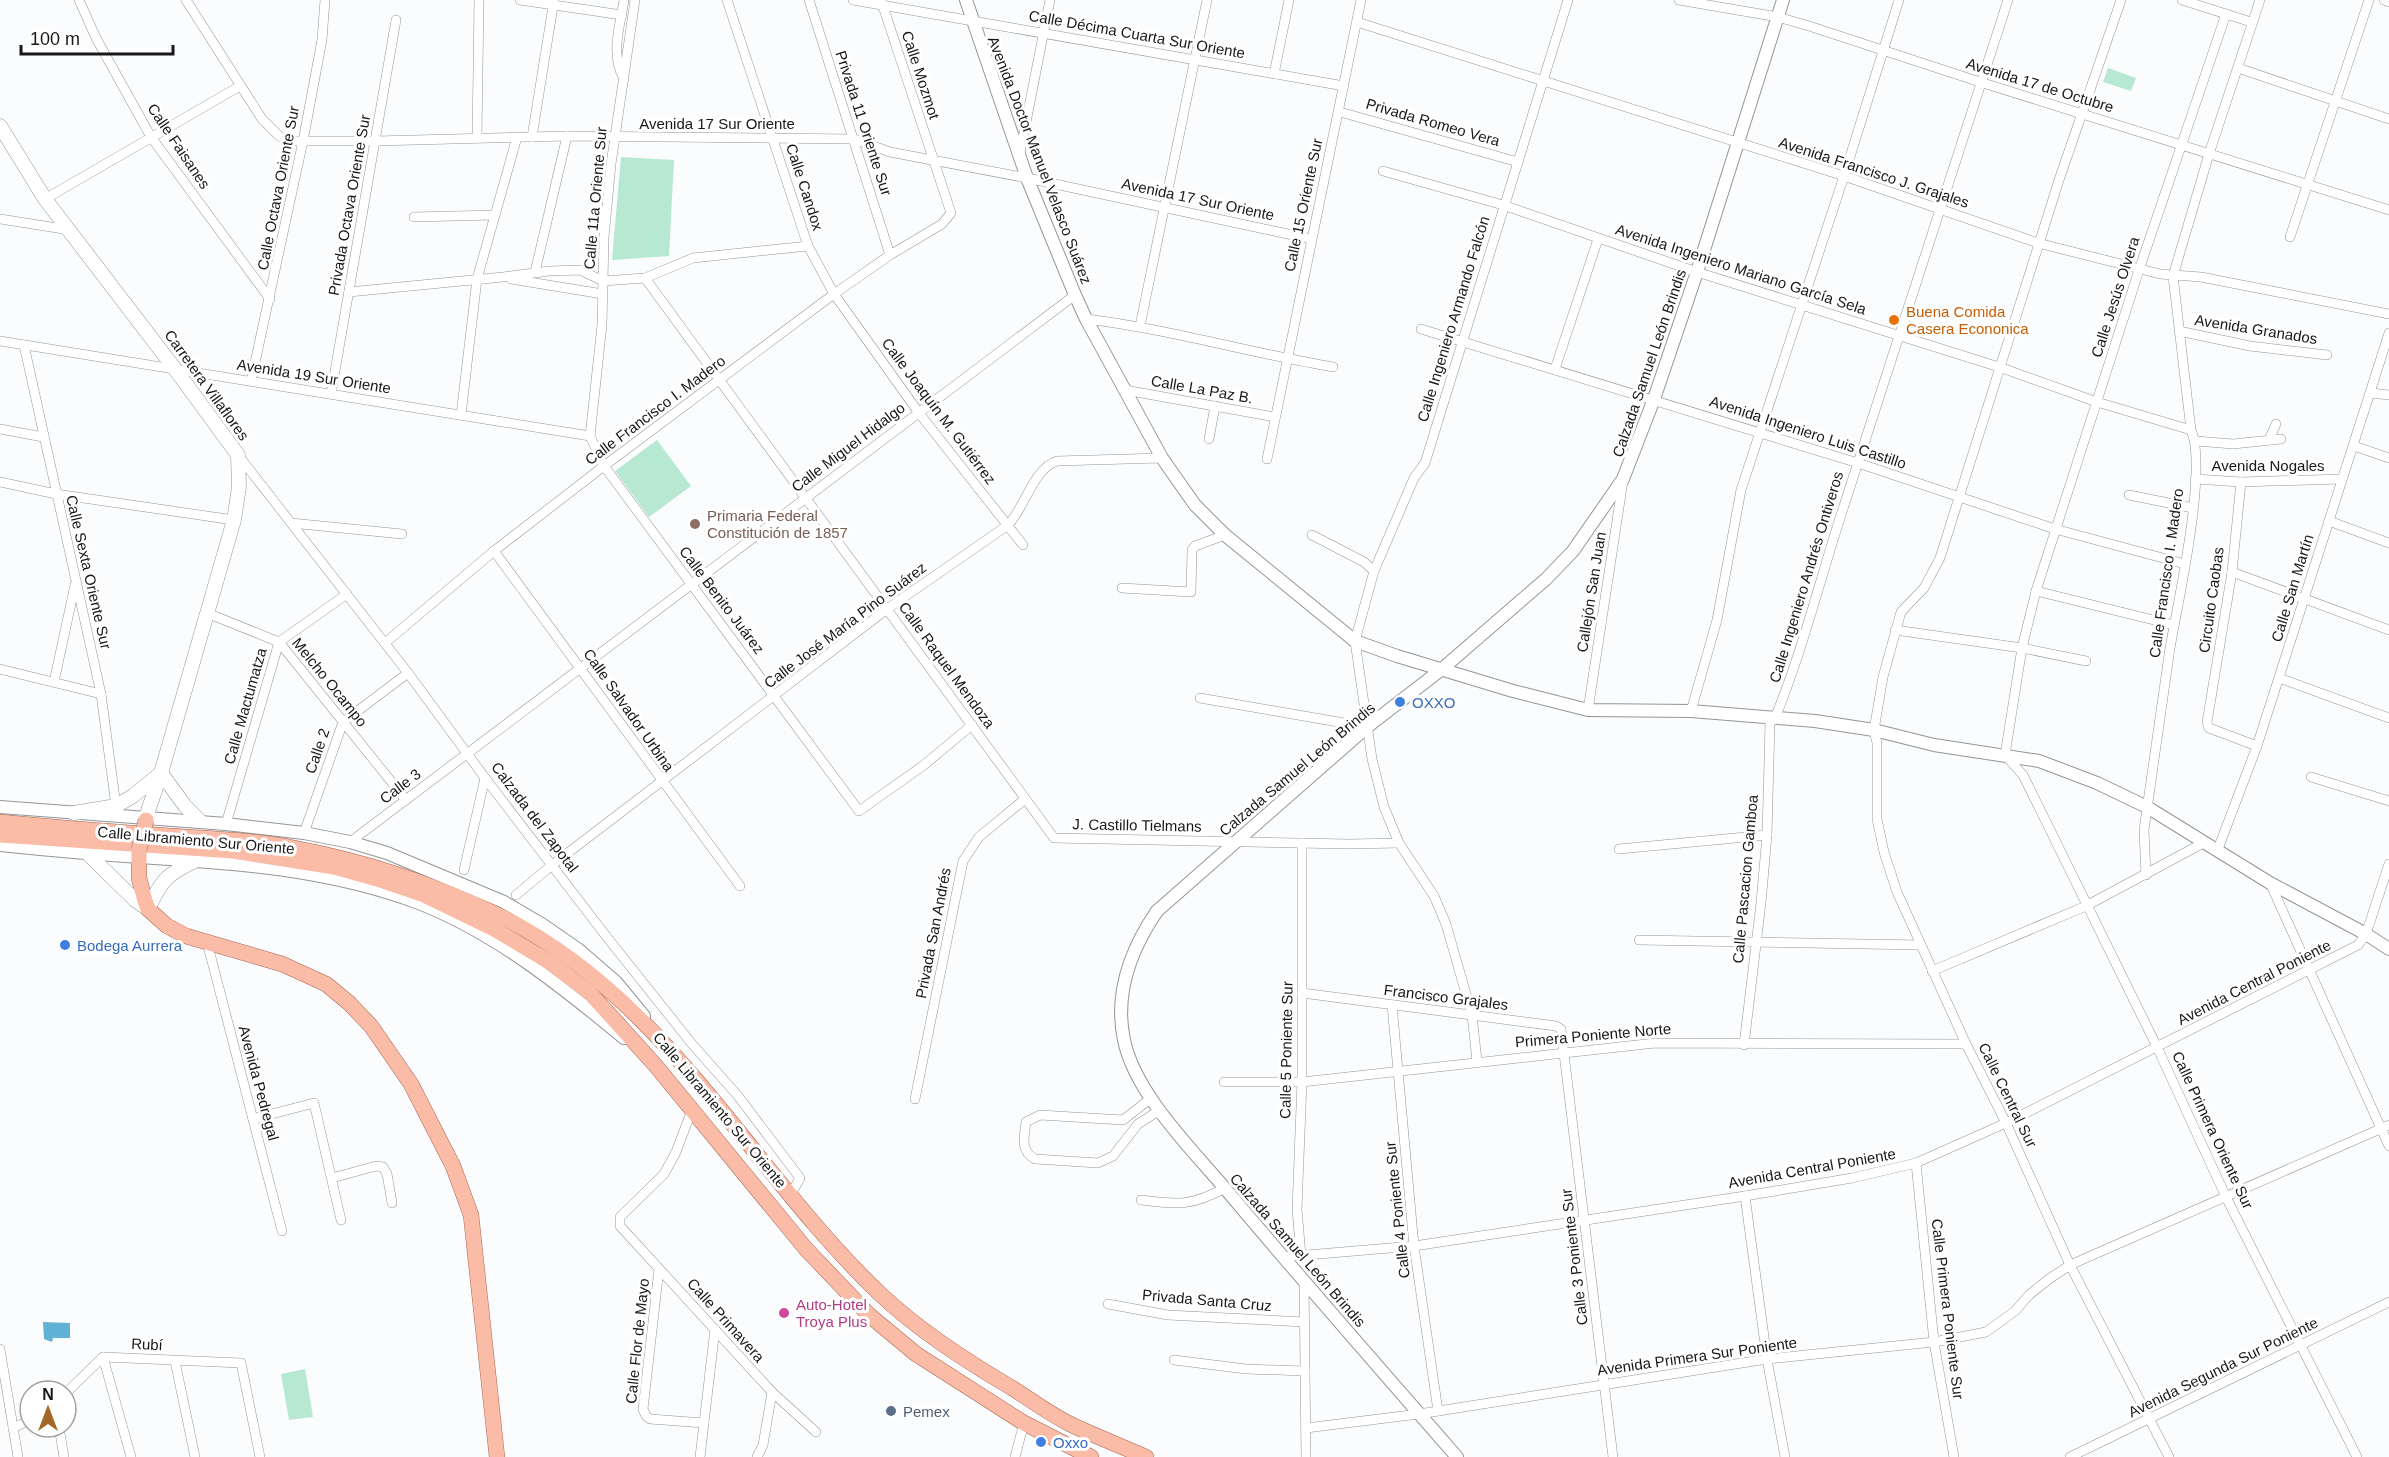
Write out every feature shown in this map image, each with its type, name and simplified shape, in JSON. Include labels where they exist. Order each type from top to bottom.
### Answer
[{"type":"main road","name":"Carretera Villaflores","points":[[0,126],[45,199],[238,455],[239,488],[234,520],[146,819]]},
{"type":"main road","points":[[74,813],[116,806],[133,796],[161,773],[185,806],[200,821]]},
{"type":"main road","points":[[146,819],[139,854],[139,878],[148,909]]},
{"type":"main road","name":"Calle Libramiento Sur Oriente","points":[[0,822],[292,847],[388,869],[497,914],[536,936],[603,983],[669,1047],[815,1224],[879,1292],[918,1326],[966,1360],[1068,1423],[1146,1457]]},
{"type":"main road","name":"Calle Libramiento Sur Oriente","points":[[0,835],[232,851],[334,867],[414,892],[494,929],[551,963],[590,993],[656,1066],[806,1249],[869,1315],[916,1353],[1024,1423],[1091,1457]]},
{"type":"main road","points":[[86,852],[135,900],[167,926],[186,936],[282,964],[326,984],[349,1003],[371,1026],[411,1084],[453,1166],[471,1215],[496,1457]]},
{"type":"main road","points":[[148,909],[165,878],[174,870],[197,860]]},
{"type":"street","name":"Calle Faisanes","points":[[79,0],[96,38],[151,137],[270,299]]},
{"type":"street","name":"Avenida 17 Sur Oriente","points":[[186,0],[262,119],[279,136],[288,141],[567,136],[854,139],[890,152],[1027,178],[1311,239]]},
{"type":"street","name":"Calle Octava Oriente Sur","points":[[251,381],[303,141],[322,40],[324,0]]},
{"type":"street","points":[[477,137],[479,0]]},
{"type":"street","points":[[520,0],[553,2],[622,15]]},
{"type":"street","points":[[624,0],[616,56],[618,69],[624,79]]},
{"type":"street","name":"Calle 11a Oriente Sur","points":[[590,436],[603,294],[605,226],[635,0]]},
{"type":"street","name":"Calle Candox","points":[[726,0],[808,246],[834,294]]},
{"type":"street","name":"Privada 11 Oriente Sur","points":[[809,0],[890,255]]},
{"type":"street","name":"Calle Décima Cuarta Sur Oriente","points":[[853,0],[881,3],[971,21],[1344,86]]},
{"type":"street","name":"Avenida Doctor Manuel Velasco Suárez","points":[[966,0],[971,21],[1020,153],[1027,178],[1075,295],[1086,320],[1162,458],[1195,505],[1225,536],[1355,641],[1513,691],[1588,710],[1691,711],[1815,721],[1874,730],[1934,745],[2039,760],[2147,807],[2270,883],[2366,934],[2389,949]]},
{"type":"street","points":[[1020,153],[1050,0]]},
{"type":"street","points":[[1140,326],[1207,0]]},
{"type":"street","points":[[1274,74],[1289,0]]},
{"type":"street","name":"Calle 15 Oriente Sur","points":[[1267,459],[1361,0]]},
{"type":"street","name":"Calle Ingeniero Armando Falcón","points":[[1355,641],[1374,572],[1414,478],[1425,463],[1568,0]]},
{"type":"street","name":"Avenida 17 de Octubre","points":[[1679,0],[1778,18],[2389,210]]},
{"type":"street","name":"Calzada Samuel León Brindis","points":[[1457,1457],[1283,1257],[1150,1099],[1130,1062],[1123,1038],[1121,1005],[1125,976],[1142,932],[1156,911],[1367,727],[1442,669],[1546,579],[1574,551],[1623,479],[1654,399],[1697,272],[1783,0]]},
{"type":"street","points":[[1691,711],[1717,620],[1742,490],[1899,0]]},
{"type":"street","name":"Calle Ingeniero Andrés Ontiveros","points":[[1775,718],[1792,676],[1829,550],[2008,0]]},
{"type":"street","name":"Calle Central Sur","points":[[2121,0],[2038,243],[1940,558],[1924,588],[1901,612],[1895,630],[1883,677],[1874,730],[1877,743],[1876,819],[1897,892],[1932,970],[2070,1265],[2169,1457]]},
{"type":"street","points":[[2182,0],[2251,22]]},
{"type":"street","points":[[2173,276],[2209,154],[2260,0]]},
{"type":"street","points":[[2290,237],[2337,102],[2369,0]]},
{"type":"street","points":[[2384,0],[2389,2]]},
{"type":"street","points":[[532,137],[553,2]]},
{"type":"street","name":"Calle Mozmot","points":[[881,3],[951,213]]},
{"type":"street","name":"Calle Jesús Olvera","points":[[2005,755],[2022,648],[2036,591],[2139,270],[2226,14]]},
{"type":"street","name":"Privada Octava Oriente Sur","points":[[331,394],[396,20]]},
{"type":"street","name":"Avenida Francisco J. Grajales","points":[[1357,22],[1736,144],[1844,176],[2038,243],[2139,270],[2173,276],[2201,277],[2389,314]]},
{"type":"street","points":[[2238,68],[2389,119]]},
{"type":"street","points":[[45,199],[240,86]]},
{"type":"street","name":"Privada Romeo Vera","points":[[1340,111],[1518,162]]},
{"type":"street","points":[[536,272],[567,136]]},
{"type":"street","points":[[461,415],[477,279],[517,137]]},
{"type":"street","name":"Avenida Ingeniero Mariano García Sela","points":[[1383,171],[1503,205],[1697,272],[1999,367],[2097,402],[2191,430]]},
{"type":"street","name":"Calle Francisco I. Madero","points":[[385,643],[494,551],[604,466],[834,294],[890,255],[942,224],[951,213]]},
{"type":"street","points":[[414,217],[495,215]]},
{"type":"street","points":[[0,219],[70,230]]},
{"type":"street","points":[[1555,369],[1598,239]]},
{"type":"street","points":[[349,292],[536,272],[580,270],[603,281],[645,278],[693,258],[808,246]]},
{"type":"street","name":"Calle Francisco I. Madero","points":[[2146,875],[2144,830],[2185,564],[2195,479],[2196,441],[2191,430],[2173,276]]},
{"type":"street","points":[[503,277],[603,294]]},
{"type":"street","name":"Calle Raquel Mendoza","points":[[645,278],[1054,838]]},
{"type":"street","name":"Calle Joaquín M. Gutiérrez","points":[[834,294],[919,413],[1023,545]]},
{"type":"street","name":"Calle Miguel Hidalgo","points":[[468,753],[1075,295]]},
{"type":"street","points":[[1086,320],[1140,326],[1333,367]]},
{"type":"street","name":"Avenida Ingeniero Luis Castillo","points":[[1421,329],[1761,432],[2055,529],[2185,564]]},
{"type":"street","name":"Avenida Granados","points":[[2179,331],[2250,346],[2327,355]]},
{"type":"street","name":"Calle San Martín","points":[[2218,849],[2257,747],[2389,333]]},
{"type":"street","name":"Avenida 19 Sur Oriente","points":[[0,341],[590,436]]},
{"type":"street","name":"Calle Sexta Oriente Sur","points":[[24,345],[100,694],[116,806]]},
{"type":"street","name":"Calle La Paz B.","points":[[1125,390],[1275,417]]},
{"type":"street","points":[[2371,393],[2389,395]]},
{"type":"street","points":[[1209,439],[1215,406]]},
{"type":"street","points":[[2269,440],[2276,424]]},
{"type":"street","points":[[0,429],[43,437]]},
{"type":"street","points":[[590,436],[604,466]]},
{"type":"street","points":[[2196,441],[2233,444],[2281,439]]},
{"type":"street","points":[[2354,446],[2389,458]]},
{"type":"street","name":"Calzada del Zapotal","points":[[238,455],[408,673],[606,936],[692,1044],[738,1096],[800,1178],[791,1194]]},
{"type":"street","name":"Calle José María Pino Suárez","points":[[516,895],[887,609],[1008,525],[1017,515],[1042,469],[1050,463],[1162,458]]},
{"type":"street","name":"Calle Benito Juárez","points":[[604,466],[859,811],[924,765],[972,725]]},
{"type":"street","name":"Callejón San Juan","points":[[1588,710],[1623,479]]},
{"type":"street","name":"Avenida Nogales","points":[[2195,479],[2241,482],[2342,479]]},
{"type":"street","points":[[0,482],[56,494],[234,520]]},
{"type":"street","name":"Circuito Caobas","points":[[2241,482],[2232,573],[2206,722],[2209,728],[2257,747]]},
{"type":"street","points":[[2129,495],[2193,508]]},
{"type":"street","points":[[2329,521],[2389,543]]},
{"type":"street","points":[[291,523],[402,534]]},
{"type":"street","points":[[1312,535],[1364,562],[1374,572]]},
{"type":"street","points":[[1122,588],[1191,592],[1192,550],[1195,546],[1225,536]]},
{"type":"street","name":"Calle Salvador Urbina","points":[[494,551],[740,886]]},
{"type":"street","points":[[2232,573],[2389,630]]},
{"type":"street","points":[[54,682],[76,580]]},
{"type":"street","points":[[2036,591],[2174,625]]},
{"type":"street","name":"Calle Mactumatza","points":[[226,824],[279,642],[347,594]]},
{"type":"street","name":"Melcho Ocampo","points":[[207,614],[279,642],[406,800]]},
{"type":"street","points":[[1895,630],[2022,648],[2086,661]]},
{"type":"street","points":[[1355,641],[1367,727],[1384,807],[1399,843],[1434,896],[1446,924],[1472,1015],[1477,1061]]},
{"type":"street","points":[[0,669],[100,694]]},
{"type":"street","name":"Calle 2","points":[[304,834],[343,722],[408,673]]},
{"type":"street","points":[[2279,678],[2389,718]]},
{"type":"street","points":[[1200,698],[1367,727]]},
{"type":"street","name":"Calle Pascacion Gamboa","points":[[1744,1045],[1767,835],[1770,723],[1775,718]]},
{"type":"street","name":"Calle 3","points":[[350,842],[468,753]]},
{"type":"street","name":"Calle Primera Oriente Sur","points":[[2005,755],[2023,775],[2157,1047],[2226,1197],[2357,1457]]},
{"type":"street","points":[[2311,777],[2389,801]]},
{"type":"street","points":[[464,870],[485,778]]},
{"type":"street","name":"Privada San Andrés","points":[[915,1099],[963,861],[979,837],[1025,798]]},
{"type":"street","points":[[0,807],[226,824],[350,842],[387,853],[504,902],[543,925],[579,950],[616,982],[669,1047]]},
{"type":"street","points":[[1619,849],[1767,835]]},
{"type":"street","name":"J. Castillo Tielmans","points":[[1054,838],[1399,843]]},
{"type":"street","points":[[1932,970],[2086,906],[2205,842]]},
{"type":"street","name":"Calle 5 Poniente Sur","points":[[1301,1256],[1297,1209],[1302,1082],[1302,843]]},
{"type":"street","points":[[0,845],[139,854],[267,867],[336,878],[418,903],[508,949],[585,1006],[656,1066]]},
{"type":"street","points":[[2366,934],[2389,864]]},
{"type":"street","points":[[2270,883],[2385,1127],[2389,1146]]},
{"type":"street","name":"Avenida Central Poniente","points":[[1283,1257],[1414,1246],[1745,1196],[1852,1178],[1916,1163],[2006,1124],[2310,970],[2358,945],[2366,934]]},
{"type":"street","points":[[1639,940],[1921,945]]},
{"type":"street","name":"Avenida Pedregal","points":[[207,942],[282,1231]]},
{"type":"street","name":"Francisco Grajales","points":[[1302,993],[1556,1026],[1561,1029],[1564,1054]]},
{"type":"street","name":"Calle 4 Poniente Sur","points":[[1392,1005],[1414,1246],[1438,1411]]},
{"type":"street","name":"Primera Poniente Norte","points":[[1224,1082],[1302,1082],[1655,1043],[1966,1044]]},
{"type":"street","name":"Calle 3 Poniente Sur","points":[[1564,1054],[1613,1457]]},
{"type":"street","points":[[1150,1099],[1123,1120],[1040,1115],[1026,1122],[1023,1143],[1028,1155],[1035,1159],[1098,1163],[1113,1156],[1138,1124],[1160,1110]]},
{"type":"street","points":[[253,1119],[314,1103],[341,1220]]},
{"type":"street","name":"Calle Primavera","points":[[692,1110],[676,1152],[664,1174],[620,1217],[619,1222],[771,1392],[816,1432]]},
{"type":"street","name":"Avenida Primera Sur Poniente","points":[[1306,1428],[1419,1414],[1767,1359],[1934,1342],[1986,1332],[2015,1311],[2029,1295],[2049,1279],[2070,1265],[2385,1127]]},
{"type":"street","points":[[768,1167],[782,1154]]},
{"type":"street","name":"Calle Primera Poniente Sur","points":[[1916,1163],[1934,1342],[1954,1457]]},
{"type":"street","points":[[332,1178],[376,1166],[383,1167],[387,1174],[392,1203]]},
{"type":"street","points":[[1141,1200],[1168,1204],[1188,1203],[1204,1200],[1225,1188]]},
{"type":"street","points":[[1745,1196],[1767,1359],[1785,1457]]},
{"type":"street","name":"Calle Flor de Mayo","points":[[659,1269],[643,1409],[650,1419],[704,1423]]},
{"type":"street","points":[[1304,1280],[1306,1457]]},
{"type":"street","name":"Avenida Segunda Sur Poniente","points":[[2070,1457],[2151,1420],[2389,1302]]},
{"type":"street","name":"Privada Santa Cruz","points":[[1108,1304],[1168,1315],[1304,1322]]},
{"type":"street","points":[[700,1457],[715,1329]]},
{"type":"street","points":[[0,1349],[4,1392],[18,1457]]},
{"type":"street","points":[[78,1381],[103,1357],[130,1457]]},
{"type":"street","name":"Rubí","points":[[103,1357],[241,1363],[260,1457]]},
{"type":"street","points":[[1174,1360],[1245,1369],[1305,1371]]},
{"type":"street","points":[[174,1361],[195,1457]]},
{"type":"street","points":[[757,1457],[763,1445],[771,1392]]},
{"type":"street","points":[[1015,1457],[1024,1423]]},
{"type":"street","points":[[13,1428],[18,1426]]},
{"type":"street","points":[[61,1439],[64,1457]]},
{"type":"green space","points":[[2108,68],[2136,78],[2131,91],[2103,82]]},
{"type":"green space","points":[[621,157],[674,160],[669,256],[612,260]]},
{"type":"green space","points":[[657,440],[691,486],[649,517],[615,471]]},
{"type":"green space","points":[[305,1369],[313,1417],[289,1420],[281,1374]]},
{"type":"water","points":[[43,1322],[70,1323],[70,1338],[53,1338],[52,1342],[44,1339]]},
{"type":"place","name":"Buena Comida Casera Econonica","points":[[1894,320]]},
{"type":"place","name":"Primaria Federal Constitución de 1857","points":[[695,524]]},
{"type":"place","name":"OXXO","points":[[1400,702]]},
{"type":"place","name":"Bodega Aurrera","points":[[65,945]]},
{"type":"place","name":"Auto-Hotel Troya Plus","points":[[784,1313]]},
{"type":"place","name":"Pemex","points":[[891,1411]]},
{"type":"place","name":"Oxxo","points":[[1041,1442]]}]
